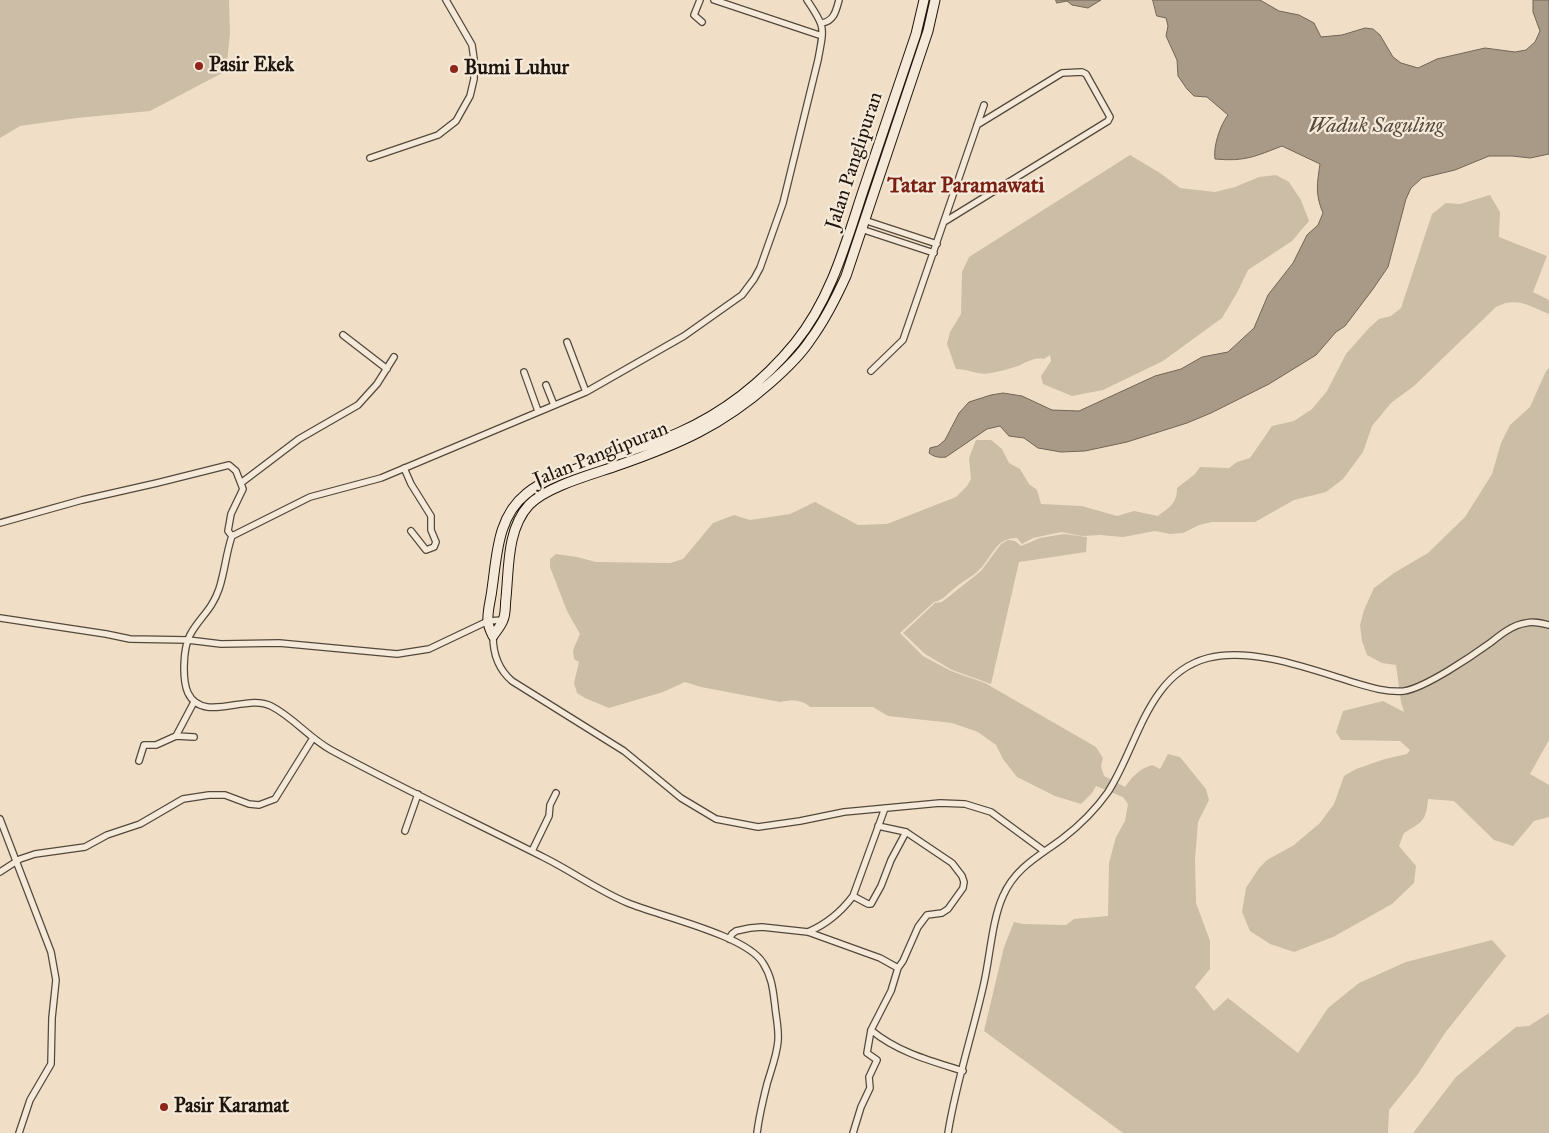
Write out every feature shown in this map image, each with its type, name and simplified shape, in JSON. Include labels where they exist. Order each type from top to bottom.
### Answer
[{"type":"main road","name":"Jalan Panglipuran","points":[[493,636],[488,621],[500,538],[506,520],[514,506],[526,493],[548,481],[650,444],[691,426],[732,402],[779,361],[809,325],[833,280],[916,34],[924,0]]},
{"type":"main road","name":"Jalan Panglipuran","points":[[493,636],[503,620],[513,533],[521,516],[530,504],[547,492],[562,485],[652,453],[697,434],[734,412],[783,372],[812,339],[832,306],[846,276],[928,31],[935,0]]},
{"type":"main road","points":[[890,113],[900,116]]},
{"type":"main road","points":[[650,444],[652,453]]},
{"type":"street","points":[[370,158],[438,134],[456,121],[470,96],[474,80],[472,45],[446,0]]},
{"type":"street","points":[[700,0],[694,15],[702,22]]},
{"type":"street","points":[[714,0],[822,36]]},
{"type":"street","points":[[757,1133],[778,1040],[772,985],[770,976],[760,958],[740,944],[678,918],[629,903],[601,890],[532,851],[332,750],[313,738],[279,710],[265,703],[256,701],[227,707],[206,707],[194,702],[187,692],[184,683],[184,665],[191,632],[213,604],[219,589],[232,536],[310,497],[381,478],[586,392],[702,325],[742,295],[754,279],[783,203],[822,36],[822,23],[807,0]]},
{"type":"street","points":[[822,23],[830,21],[839,0]]},
{"type":"street","points":[[944,222],[1108,121],[1110,117],[1086,74],[1082,72],[1062,73],[977,125]]},
{"type":"street","points":[[871,372],[903,340],[984,105]]},
{"type":"street","points":[[863,224],[937,244]]},
{"type":"street","points":[[863,224],[934,253]]},
{"type":"street","points":[[343,335],[386,369]]},
{"type":"street","points":[[567,342],[586,392]]},
{"type":"street","points":[[242,483],[299,439],[358,405],[371,392],[394,357]]},
{"type":"street","points":[[524,372],[538,412]]},
{"type":"street","points":[[546,385],[554,405]]},
{"type":"street","points":[[0,523],[82,500],[225,465],[232,466],[236,471],[243,489],[228,524],[228,531],[232,536]]},
{"type":"street","points":[[404,468],[411,484],[431,516],[431,530],[436,542],[434,547],[426,550],[410,531]]},
{"type":"street","points":[[0,618],[130,639],[188,640],[221,644],[279,643],[397,654],[429,649],[488,621],[503,620]]},
{"type":"street","points":[[948,1133],[978,1012],[1002,897],[1015,875],[1063,838],[1095,807],[1107,792],[1160,690],[1177,673],[1192,664],[1208,658],[1245,654],[1380,689],[1406,691],[1427,682],[1476,653],[1508,630],[1524,623],[1533,622],[1549,625]]},
{"type":"street","points":[[493,636],[493,648],[498,663],[504,674],[512,681],[624,751],[681,798],[716,819],[758,826],[800,821],[844,812],[940,803],[965,804],[991,812],[1044,851]]},
{"type":"street","points":[[176,736],[194,702]]},
{"type":"street","points":[[139,761],[144,745],[156,744],[176,736],[194,738]]},
{"type":"street","points":[[0,872],[20,859],[35,854],[84,847],[107,835],[140,824],[183,799],[214,795],[225,796],[254,805],[270,802],[275,799],[313,738]]},
{"type":"street","points":[[532,851],[549,816],[556,793]]},
{"type":"street","points":[[405,831],[418,794]]},
{"type":"street","points":[[808,932],[834,917],[846,906],[853,896],[885,808]]},
{"type":"street","points":[[0,819],[50,952],[56,980],[52,1018],[51,1064],[30,1100],[19,1133]]},
{"type":"street","points":[[853,1133],[861,1106],[870,1088],[869,1077],[877,1060],[867,1053],[871,1030],[891,991],[898,968],[912,939],[927,915],[942,913],[948,909],[963,888],[964,882],[962,876],[952,863],[906,832],[878,826]]},
{"type":"street","points":[[853,896],[871,904],[906,832]]},
{"type":"street","points":[[728,939],[736,931],[756,928],[808,932],[880,958],[898,968]]},
{"type":"street","points":[[871,1030],[913,1055],[962,1071]]},
{"type":"shaded area","points":[[0,0],[229,0],[230,34],[226,71],[150,111],[20,126],[0,138]]},
{"type":"shaded area","points":[[1130,155],[1160,173],[1180,188],[1215,192],[1235,187],[1259,177],[1276,175],[1289,182],[1301,200],[1309,221],[1292,241],[1248,270],[1222,318],[1163,361],[1103,390],[1072,396],[1043,384],[1041,376],[1051,361],[1050,355],[1044,359],[1034,359],[1012,368],[987,374],[956,369],[947,344],[950,332],[961,314],[962,272],[969,257]]},
{"type":"shaded area","points":[[1490,195],[1500,212],[1499,237],[1547,256],[1533,292],[1549,300],[1549,314],[1517,302],[1510,302],[1496,307],[1414,386],[1391,403],[1372,426],[1363,452],[1343,479],[1326,492],[1294,500],[1255,522],[1212,522],[1199,525],[1183,533],[1170,534],[1155,531],[1123,537],[1082,536],[1061,532],[1033,538],[1022,544],[1017,538],[1010,539],[1004,541],[996,548],[978,571],[943,598],[934,602],[900,633],[923,656],[951,671],[985,683],[1096,747],[1103,758],[1101,766],[1104,776],[1125,787],[1143,769],[1152,765],[1160,769],[1168,754],[1180,757],[1206,789],[1209,800],[1198,822],[1195,859],[1196,903],[1210,941],[1210,969],[1195,987],[1214,1011],[1228,998],[1298,1053],[1328,1008],[1359,983],[1406,962],[1492,940],[1506,956],[1445,1033],[1418,1074],[1389,1110],[1388,1133],[1123,1133],[984,1031],[1004,947],[1014,922],[1066,925],[1074,919],[1108,916],[1109,863],[1116,837],[1125,821],[1128,804],[1123,797],[1096,786],[1081,804],[1055,796],[1017,777],[1003,759],[996,745],[978,732],[952,723],[888,716],[873,707],[810,707],[799,701],[780,702],[701,687],[685,682],[663,692],[609,708],[577,693],[574,683],[579,662],[574,659],[573,650],[580,634],[567,611],[550,567],[550,559],[556,554],[596,562],[670,563],[683,559],[713,523],[734,515],[750,520],[790,514],[815,502],[858,525],[887,524],[956,497],[971,479],[969,458],[976,440],[991,440],[1002,449],[1009,463],[1020,469],[1029,484],[1037,490],[1041,504],[1082,506],[1117,516],[1134,511],[1158,516],[1172,504],[1176,497],[1177,488],[1195,474],[1200,467],[1229,468],[1237,462],[1250,458],[1272,426],[1294,421],[1312,409],[1327,391],[1346,354],[1379,319],[1391,316],[1401,308],[1432,214],[1446,203],[1460,204]]},
{"type":"shaded area","points":[[1549,368],[1549,740],[1530,774],[1549,785],[1549,817],[1534,821],[1513,846],[1494,840],[1454,801],[1428,799],[1424,817],[1419,823],[1404,833],[1399,846],[1416,866],[1414,883],[1392,904],[1333,937],[1294,952],[1270,944],[1250,931],[1242,912],[1246,888],[1259,868],[1267,860],[1294,845],[1320,823],[1334,804],[1344,776],[1356,769],[1407,754],[1410,750],[1400,741],[1341,740],[1336,732],[1343,711],[1383,701],[1404,712],[1396,665],[1382,663],[1367,655],[1362,641],[1360,625],[1364,610],[1374,588],[1394,573],[1428,553],[1465,517],[1492,474],[1501,443],[1510,425],[1530,407]]},
{"type":"shaded area","points":[[1064,534],[1087,537],[1086,552],[1019,562],[991,684],[952,670],[925,654],[903,633],[935,603],[942,602],[981,571],[1001,544],[1008,540],[1015,541],[1021,546],[1040,538]]},
{"type":"shaded area","points":[[1549,1013],[1549,1133],[1413,1133],[1456,1077],[1516,1027],[1529,1026]]},
{"type":"water","points":[[1056,0],[1101,0],[1088,8],[1072,5],[1067,1],[1057,3]]},
{"type":"water","name":"Waduk Saguling","points":[[1153,0],[1260,0],[1279,11],[1299,15],[1314,23],[1321,37],[1342,35],[1365,28],[1373,29],[1380,35],[1393,57],[1401,63],[1418,68],[1437,59],[1485,48],[1515,52],[1526,50],[1535,42],[1540,31],[1533,12],[1533,0],[1549,0],[1549,154],[1530,158],[1489,156],[1455,170],[1422,178],[1411,188],[1406,199],[1388,267],[1345,326],[1336,332],[1316,355],[1269,384],[1211,413],[1187,423],[1127,442],[1085,451],[1061,452],[1038,448],[1024,438],[1009,436],[1000,426],[987,429],[946,457],[933,455],[929,453],[930,448],[938,446],[945,440],[959,413],[969,402],[1003,393],[1022,396],[1052,410],[1079,411],[1155,376],[1181,369],[1202,357],[1228,352],[1254,328],[1268,295],[1293,263],[1307,235],[1318,225],[1323,213],[1317,189],[1320,164],[1282,146],[1243,159],[1215,159],[1218,136],[1222,124],[1228,115],[1207,97],[1194,96],[1178,76],[1177,60],[1166,36],[1168,26],[1166,18],[1157,16]]},
{"type":"place","name":"Pasir Ekek","points":[[199,66]]},
{"type":"place","name":"Bumi Luhur","points":[[454,69]]},
{"type":"place","name":"Pasir Karamat","points":[[164,1107]]},
{"type":"district","name":"Tatar Paramawati","points":[[966,187]]}]
